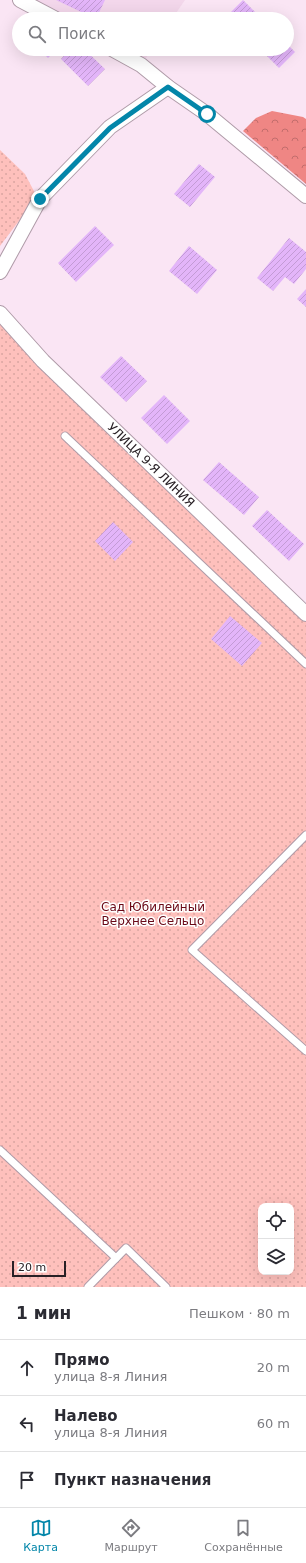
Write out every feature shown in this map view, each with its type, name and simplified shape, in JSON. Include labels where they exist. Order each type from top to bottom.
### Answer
[{"type":"street","points":[[20,0],[43,12]]},
{"type":"street","points":[[125,56],[142,65],[168,87],[207,114],[306,196]]},
{"type":"street","points":[[0,272],[40,199],[110,128],[168,87]]},
{"type":"street","name":"УЛИЦА 9-Я ЛИНИЯ","points":[[0,314],[43,361],[306,614]]},
{"type":"lane","points":[[65,436],[306,664]]},
{"type":"lane","points":[[306,835],[192,950],[306,1051]]},
{"type":"lane","points":[[0,1150],[116,1258]]},
{"type":"lane","points":[[88,1287],[126,1248],[166,1287]]},
{"type":"shaded area","points":[[24,0],[185,0],[177,12],[48,12]]},
{"type":"shaded area","points":[[134,56],[147,56],[144,61]]},
{"type":"green space","points":[[272,111],[303,117],[306,119],[306,184],[243,131],[256,118]]},
{"type":"green space","points":[[0,150],[25,174],[37,197],[0,246]]},
{"type":"green space","name":"Сад Юбилейный Верхнее Сельцо","points":[[0,324],[306,621],[306,1287],[0,1287]]},
{"type":"building","points":[[56,0],[105,0],[99,12],[81,12]]},
{"type":"building","points":[[243,0],[255,12],[231,12]]},
{"type":"building","points":[[64,56],[91,56],[105,69],[88,86],[61,59]]},
{"type":"building","points":[[267,56],[291,56],[279,68]]},
{"type":"building","points":[[199,164],[215,177],[190,207],[174,194]]},
{"type":"building","points":[[95,226],[114,245],[76,282],[58,263]]},
{"type":"building","points":[[289,238],[306,252],[306,269],[294,284],[285,277],[273,291],[257,278]]},
{"type":"building","points":[[189,246],[217,270],[197,294],[169,271]]},
{"type":"building","points":[[306,289],[306,307],[297,299]]},
{"type":"building","points":[[121,356],[147,381],[126,402],[100,377]]},
{"type":"building","points":[[164,395],[190,421],[167,444],[141,418]]},
{"type":"building","points":[[219,462],[259,497],[244,515],[203,480]]},
{"type":"building","points":[[267,510],[304,544],[289,561],[252,526]]},
{"type":"building","points":[[113,522],[133,542],[115,561],[95,541]]},
{"type":"building","points":[[230,616],[262,643],[242,666],[211,639]]},
{"type":"route","points":[[40,199],[110,128],[168,87],[207,114]]}]
